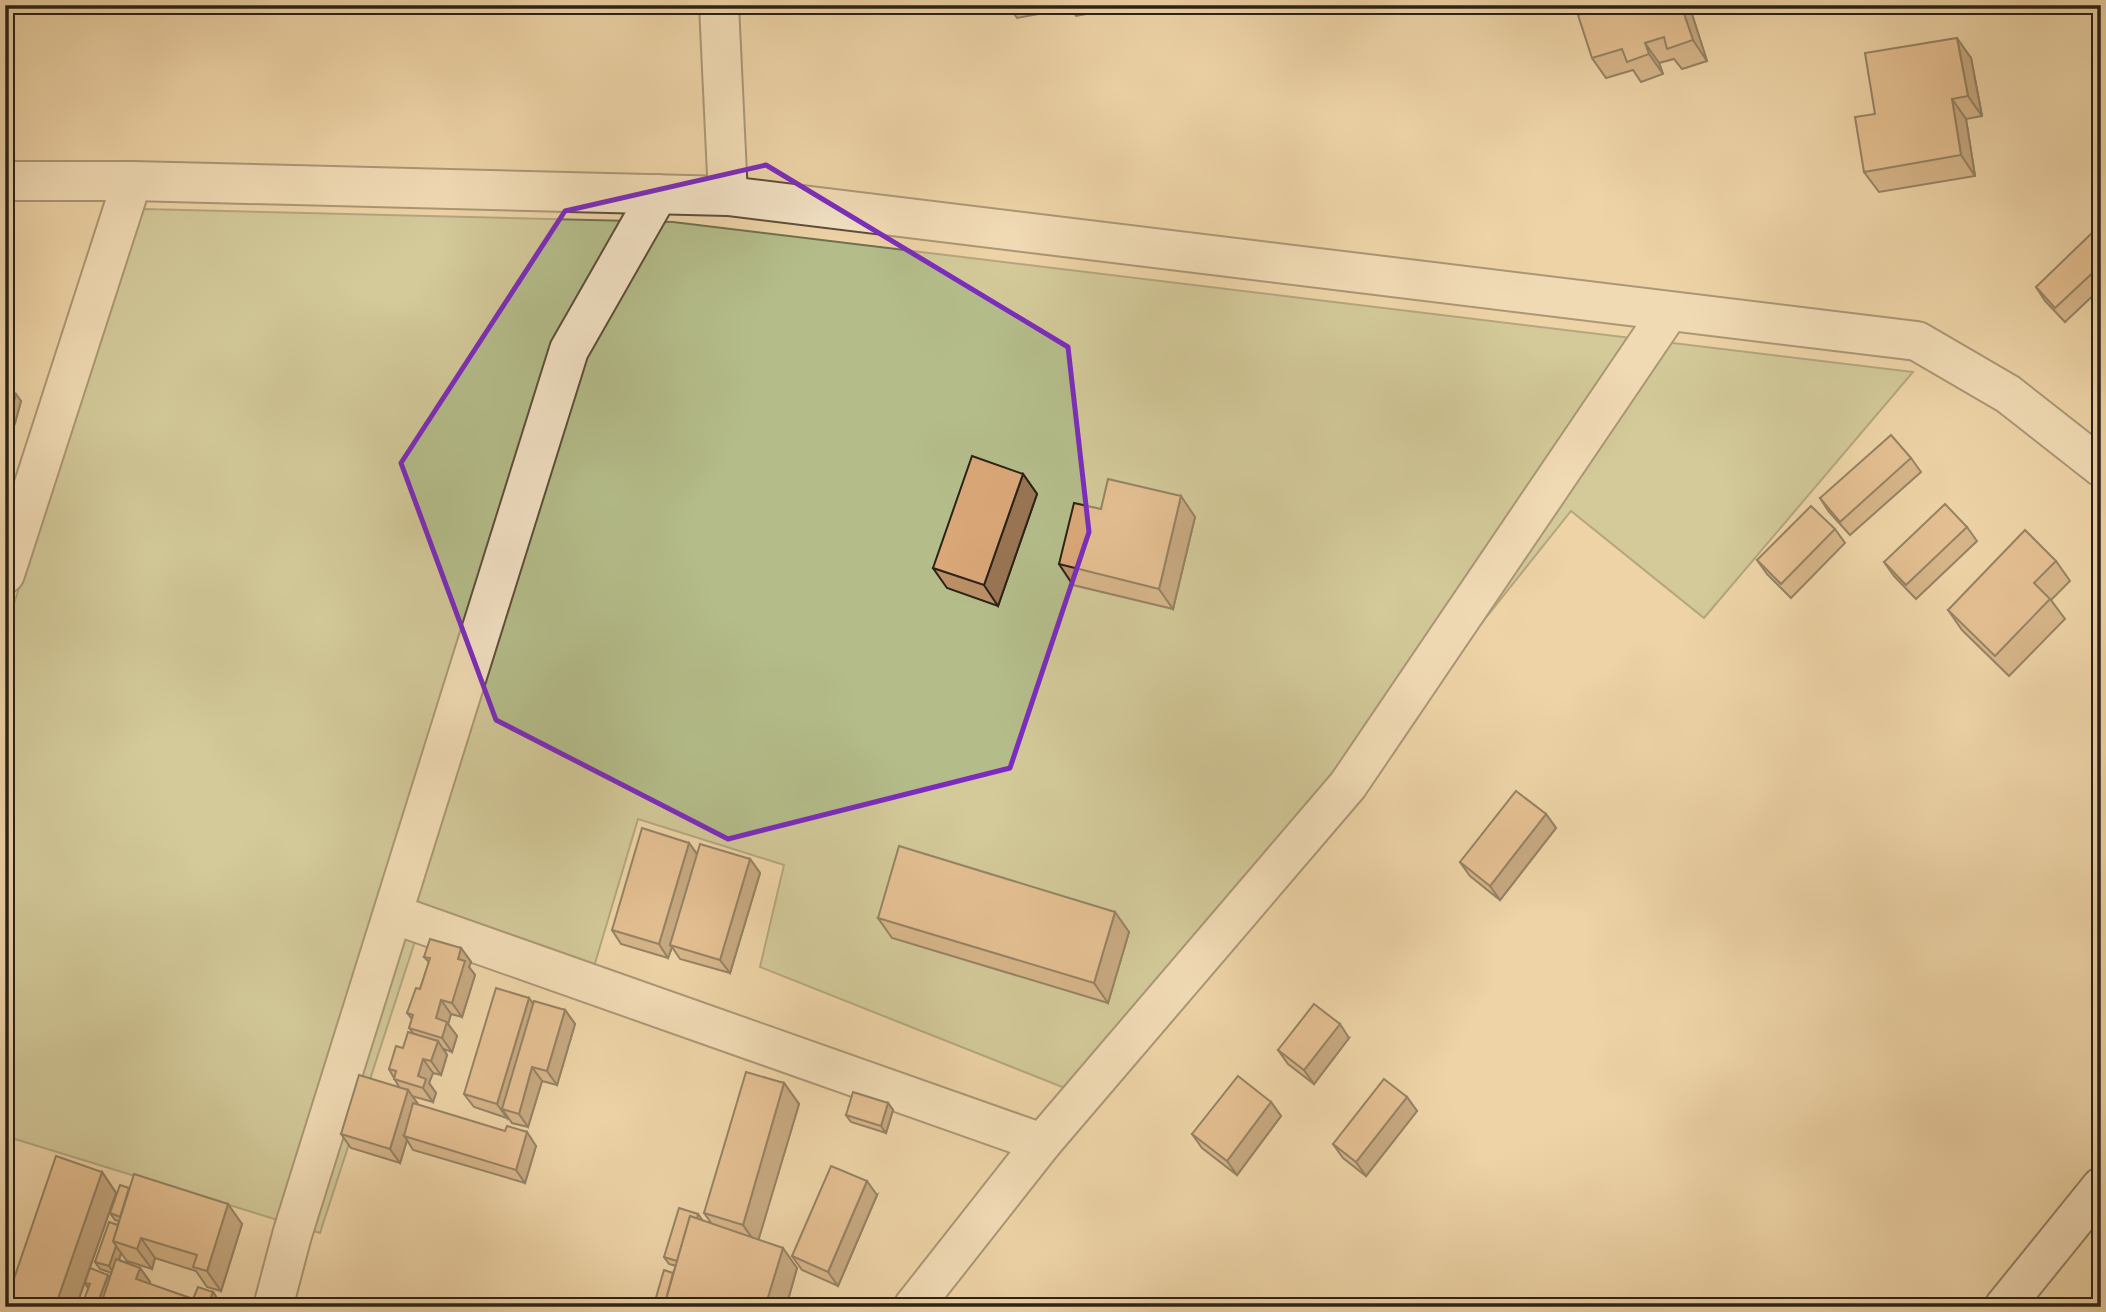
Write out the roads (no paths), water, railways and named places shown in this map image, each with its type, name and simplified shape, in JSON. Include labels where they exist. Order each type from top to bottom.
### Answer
[{"type":"street","points":[[719,5],[728,196]]},
{"type":"street","points":[[5,181],[132,181],[728,196],[1668,313],[1917,341],[2008,394],[2101,467]]},
{"type":"street","points":[[5,573],[132,181]]},
{"type":"street","points":[[273,1307],[292,1235],[569,350],[658,194]]},
{"type":"street","points":[[913,1307],[1042,1143],[1348,785],[1668,313]]},
{"type":"street","points":[[393,914],[1042,1143]]},
{"type":"street","points":[[2004,1307],[2101,1187]]}]
